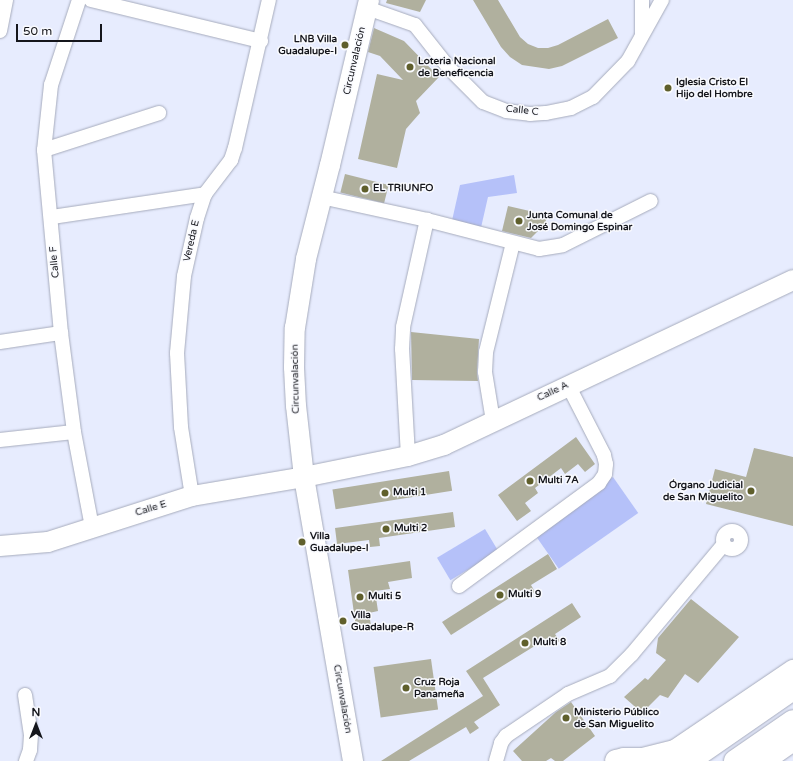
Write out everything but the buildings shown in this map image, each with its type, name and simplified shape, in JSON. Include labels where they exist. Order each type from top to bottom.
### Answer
[{"type":"main road","points":[[616,761],[624,759],[646,760],[675,751],[793,671]]},
{"type":"main road","points":[[689,761],[793,690]]},
{"type":"main road","points":[[735,761],[793,721]]},
{"type":"main road","points":[[763,761],[793,740]]},
{"type":"street","points":[[0,31],[6,0]]},
{"type":"street","name":"Calle F","points":[[79,0],[51,85],[44,150],[52,217],[61,333],[74,432],[92,527]]},
{"type":"street","points":[[91,0],[261,41]]},
{"type":"street","name":"Vereda E","points":[[192,496],[180,427],[176,353],[184,276],[197,218],[205,194],[230,160],[235,148],[261,41],[269,0]]},
{"type":"street","points":[[642,0],[642,35]]},
{"type":"street","name":"Calle C","points":[[368,4],[415,26],[449,68],[483,102],[506,111],[546,114],[570,108],[593,98],[628,60],[662,0]]},
{"type":"street","name":"Circunvalación","points":[[353,761],[304,477],[296,406],[294,367],[296,328],[306,259],[368,4]]},
{"type":"street","points":[[44,150],[159,113]]},
{"type":"street","points":[[52,217],[205,194]]},
{"type":"street","points":[[321,197],[427,220],[539,249],[564,245],[651,201]]},
{"type":"street","points":[[408,456],[402,349],[403,327],[427,220]]},
{"type":"street","points":[[493,421],[485,372],[486,352],[513,243]]},
{"type":"street","name":"Calle A","points":[[304,477],[408,456],[444,445],[568,385],[793,280]]},
{"type":"street","points":[[0,342],[61,333]]},
{"type":"street","points":[[459,586],[599,483],[605,474],[606,464],[604,455],[568,385]]},
{"type":"street","points":[[0,440],[74,432]]},
{"type":"street","name":"Calle E","points":[[0,546],[48,542],[192,496],[304,477]]},
{"type":"street","points":[[496,761],[501,743],[506,736],[568,694],[610,676],[632,654],[724,544]]},
{"type":"street","points":[[25,695],[31,735],[30,750],[26,761]]},
{"type":"shaded area","points":[[514,175],[517,193],[488,197],[480,232],[451,225],[460,185]]},
{"type":"shaded area","points":[[613,477],[638,513],[559,569],[534,533]]},
{"type":"shaded area","points":[[485,529],[498,551],[450,580],[437,558]]},
{"type":"place","name":"LNB Villa Guadalupe-I","points":[[345,45]]},
{"type":"place","name":"Loteria Nacional de Beneficencia","points":[[410,67]]},
{"type":"place","name":"Iglesia Cristo El Hijo del Hombre","points":[[668,88]]},
{"type":"place","name":"EL TRIUNFO","points":[[365,189]]},
{"type":"place","name":"Junta Comunal de José Domingo Espinar","points":[[519,221]]},
{"type":"place","name":"Multi 7A","points":[[530,481]]},
{"type":"place","name":"Órgano Judicial de San Miguelito","points":[[751,491]]},
{"type":"place","name":"Multi 1","points":[[385,493]]},
{"type":"place","name":"Multi 2","points":[[386,529]]},
{"type":"place","name":"Villa Guadalupe-I","points":[[302,542]]},
{"type":"place","name":"Multi 9","points":[[500,595]]},
{"type":"place","name":"Multi 5","points":[[360,597]]},
{"type":"place","name":"Villa Guadalupe-R","points":[[343,621]]},
{"type":"place","name":"Multi 8","points":[[525,643]]},
{"type":"place","name":"Cruz Roja Panameña","points":[[406,688]]},
{"type":"place","name":"Ministerio Público de San Miguelito","points":[[566,718]]}]
